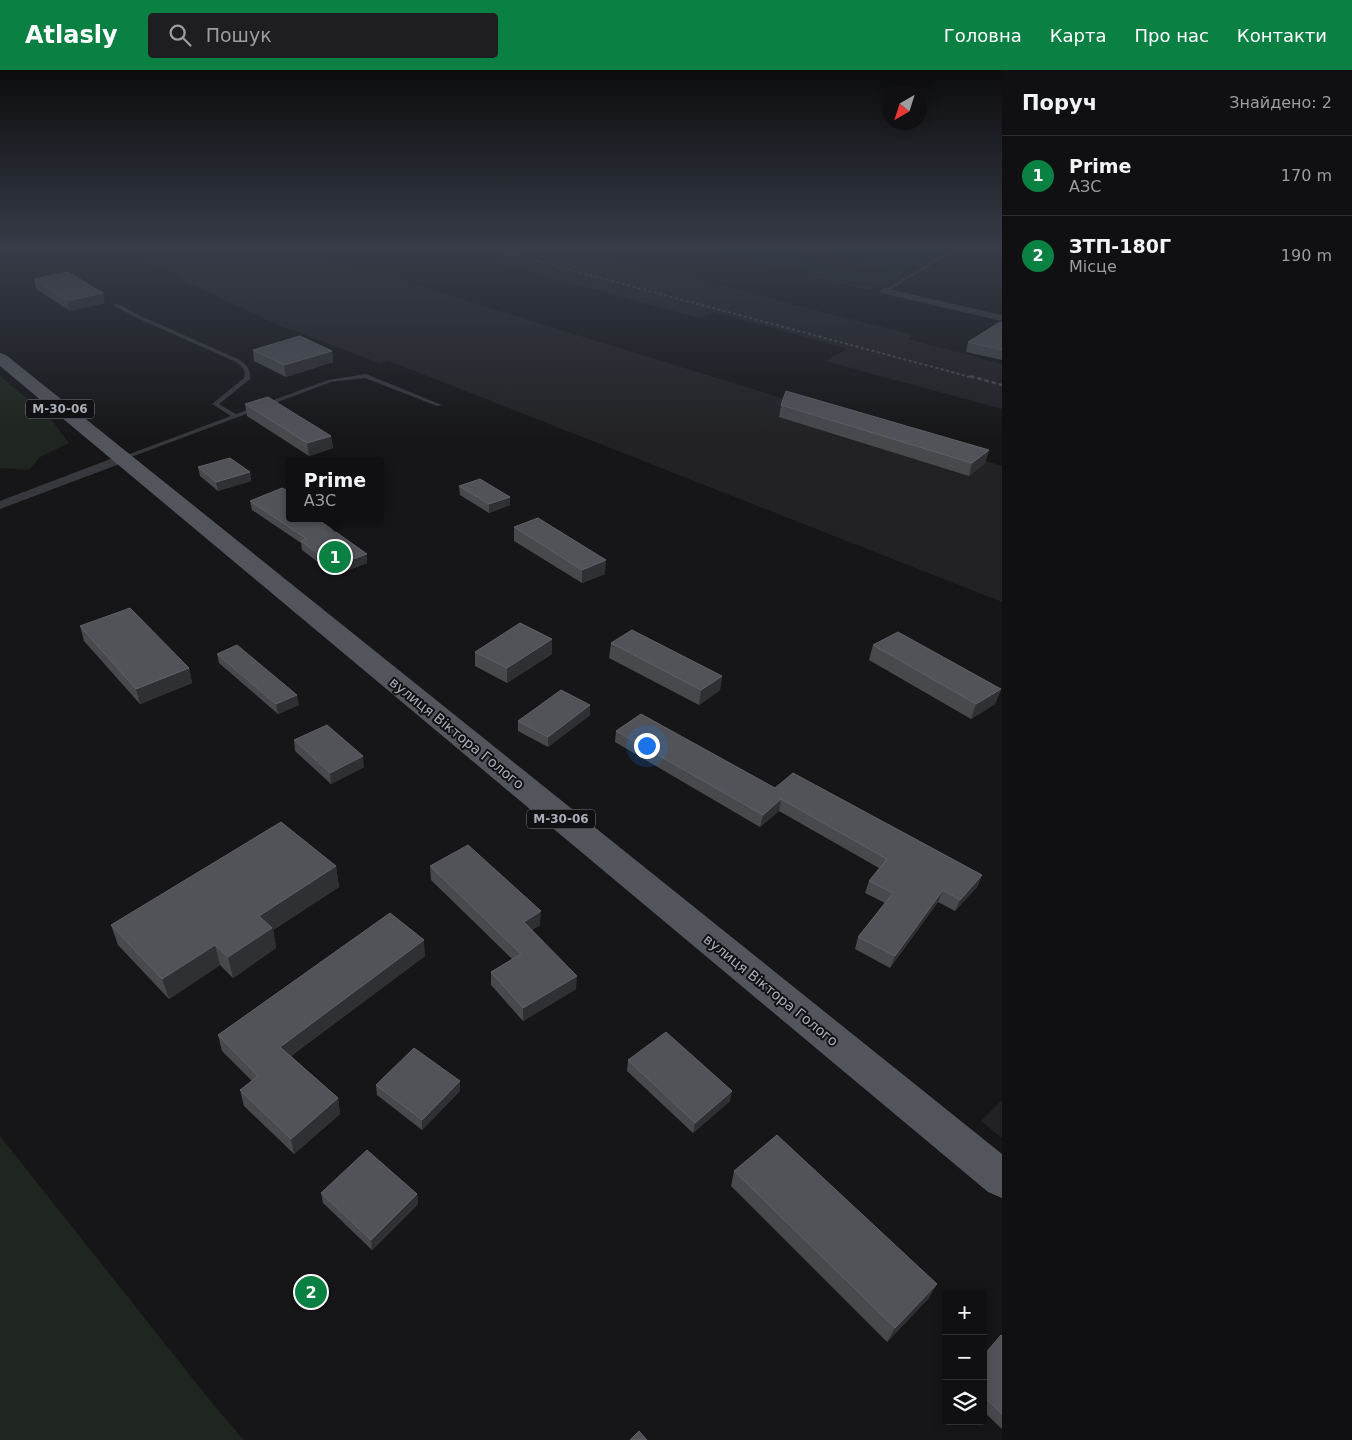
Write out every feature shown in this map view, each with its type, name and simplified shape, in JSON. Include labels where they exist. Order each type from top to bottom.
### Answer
[{"type":"main road","name":"М-30-06","points":[[0,358],[121,459]]},
{"type":"main road","name":"вулиця Віктора Голого","points":[[121,459],[1002,1179]]},
{"type":"street","points":[[975,312],[1002,318]]},
{"type":"street","points":[[0,505],[121,459]]},
{"type":"lane","points":[[129,312],[236,360],[247,368],[249,372],[247,379],[215,404],[216,407],[235,416]]},
{"type":"lane","points":[[121,459],[330,381],[356,376],[366,376],[439,405]]},
{"type":"shaded area","points":[[251,312],[502,312],[1002,466],[1002,602],[389,361],[379,363],[274,323]]},
{"type":"shaded area","points":[[677,312],[823,312],[913,335],[908,339],[1002,364],[1002,409],[825,361],[847,349],[714,312],[699,318]]},
{"type":"shaded area","points":[[0,376],[49,417],[69,443],[40,457],[29,470],[0,468]]},
{"type":"shaded area","points":[[1002,1100],[1002,1138],[981,1121]]},
{"type":"shaded area","points":[[0,1136],[212,1403],[244,1440],[0,1440]]},
{"type":"building","points":[[1002,322],[1002,350],[968,342]]},
{"type":"building","points":[[300,336],[332,351],[284,365],[253,350]]},
{"type":"building","points":[[786,391],[989,450],[972,463],[781,405]]},
{"type":"building","points":[[268,397],[331,436],[307,443],[245,404]]},
{"type":"building","points":[[230,458],[250,472],[216,482],[198,467]]},
{"type":"building","points":[[480,479],[510,497],[489,504],[459,486]]},
{"type":"building","points":[[282,488],[286,490],[286,522],[322,522],[367,554],[334,566],[301,541],[307,539],[250,501]]},
{"type":"building","points":[[538,518],[606,560],[582,570],[514,527]]},
{"type":"building","points":[[130,608],[189,668],[136,689],[80,626]]},
{"type":"building","points":[[520,623],[552,639],[507,668],[475,652]]},
{"type":"building","points":[[632,630],[722,676],[701,690],[611,643]]},
{"type":"building","points":[[898,632],[1001,689],[976,704],[873,645]]},
{"type":"building","points":[[237,645],[297,695],[276,704],[217,654]]},
{"type":"building","points":[[561,690],[590,705],[548,737],[518,721]]},
{"type":"building","points":[[641,714],[775,788],[793,773],[982,875],[960,900],[943,890],[895,956],[858,937],[893,893],[869,881],[887,859],[781,799],[763,815],[616,731]]},
{"type":"building","points":[[327,725],[363,756],[330,773],[294,740]]},
{"type":"building","points":[[281,822],[336,866],[259,916],[272,928],[228,957],[215,945],[162,979],[111,925]]},
{"type":"building","points":[[468,845],[541,911],[524,922],[577,976],[523,1008],[491,972],[521,954],[430,866]]},
{"type":"building","points":[[390,913],[424,940],[280,1047],[338,1098],[291,1139],[240,1090],[258,1076],[218,1035]]},
{"type":"building","points":[[666,1032],[732,1091],[695,1123],[628,1060]]},
{"type":"building","points":[[414,1048],[460,1081],[422,1120],[376,1085]]},
{"type":"building","points":[[777,1135],[937,1284],[895,1328],[734,1171]]},
{"type":"building","points":[[367,1150],[417,1194],[371,1240],[321,1193]]},
{"type":"building","points":[[309,1274],[322,1289],[310,1300],[297,1285]]},
{"type":"building","points":[[1001,1335],[1002,1414],[987,1400],[987,1351]]},
{"type":"building","points":[[639,1431],[647,1440],[630,1440]]},
{"type":"railway","points":[[728,312],[974,378]]},
{"type":"railway","points":[[970,376],[1002,385]]},
{"type":"place","name":"Prime","points":[[335,557]]},
{"type":"place","name":"ЗТП-180Г","points":[[311,1292]]}]
